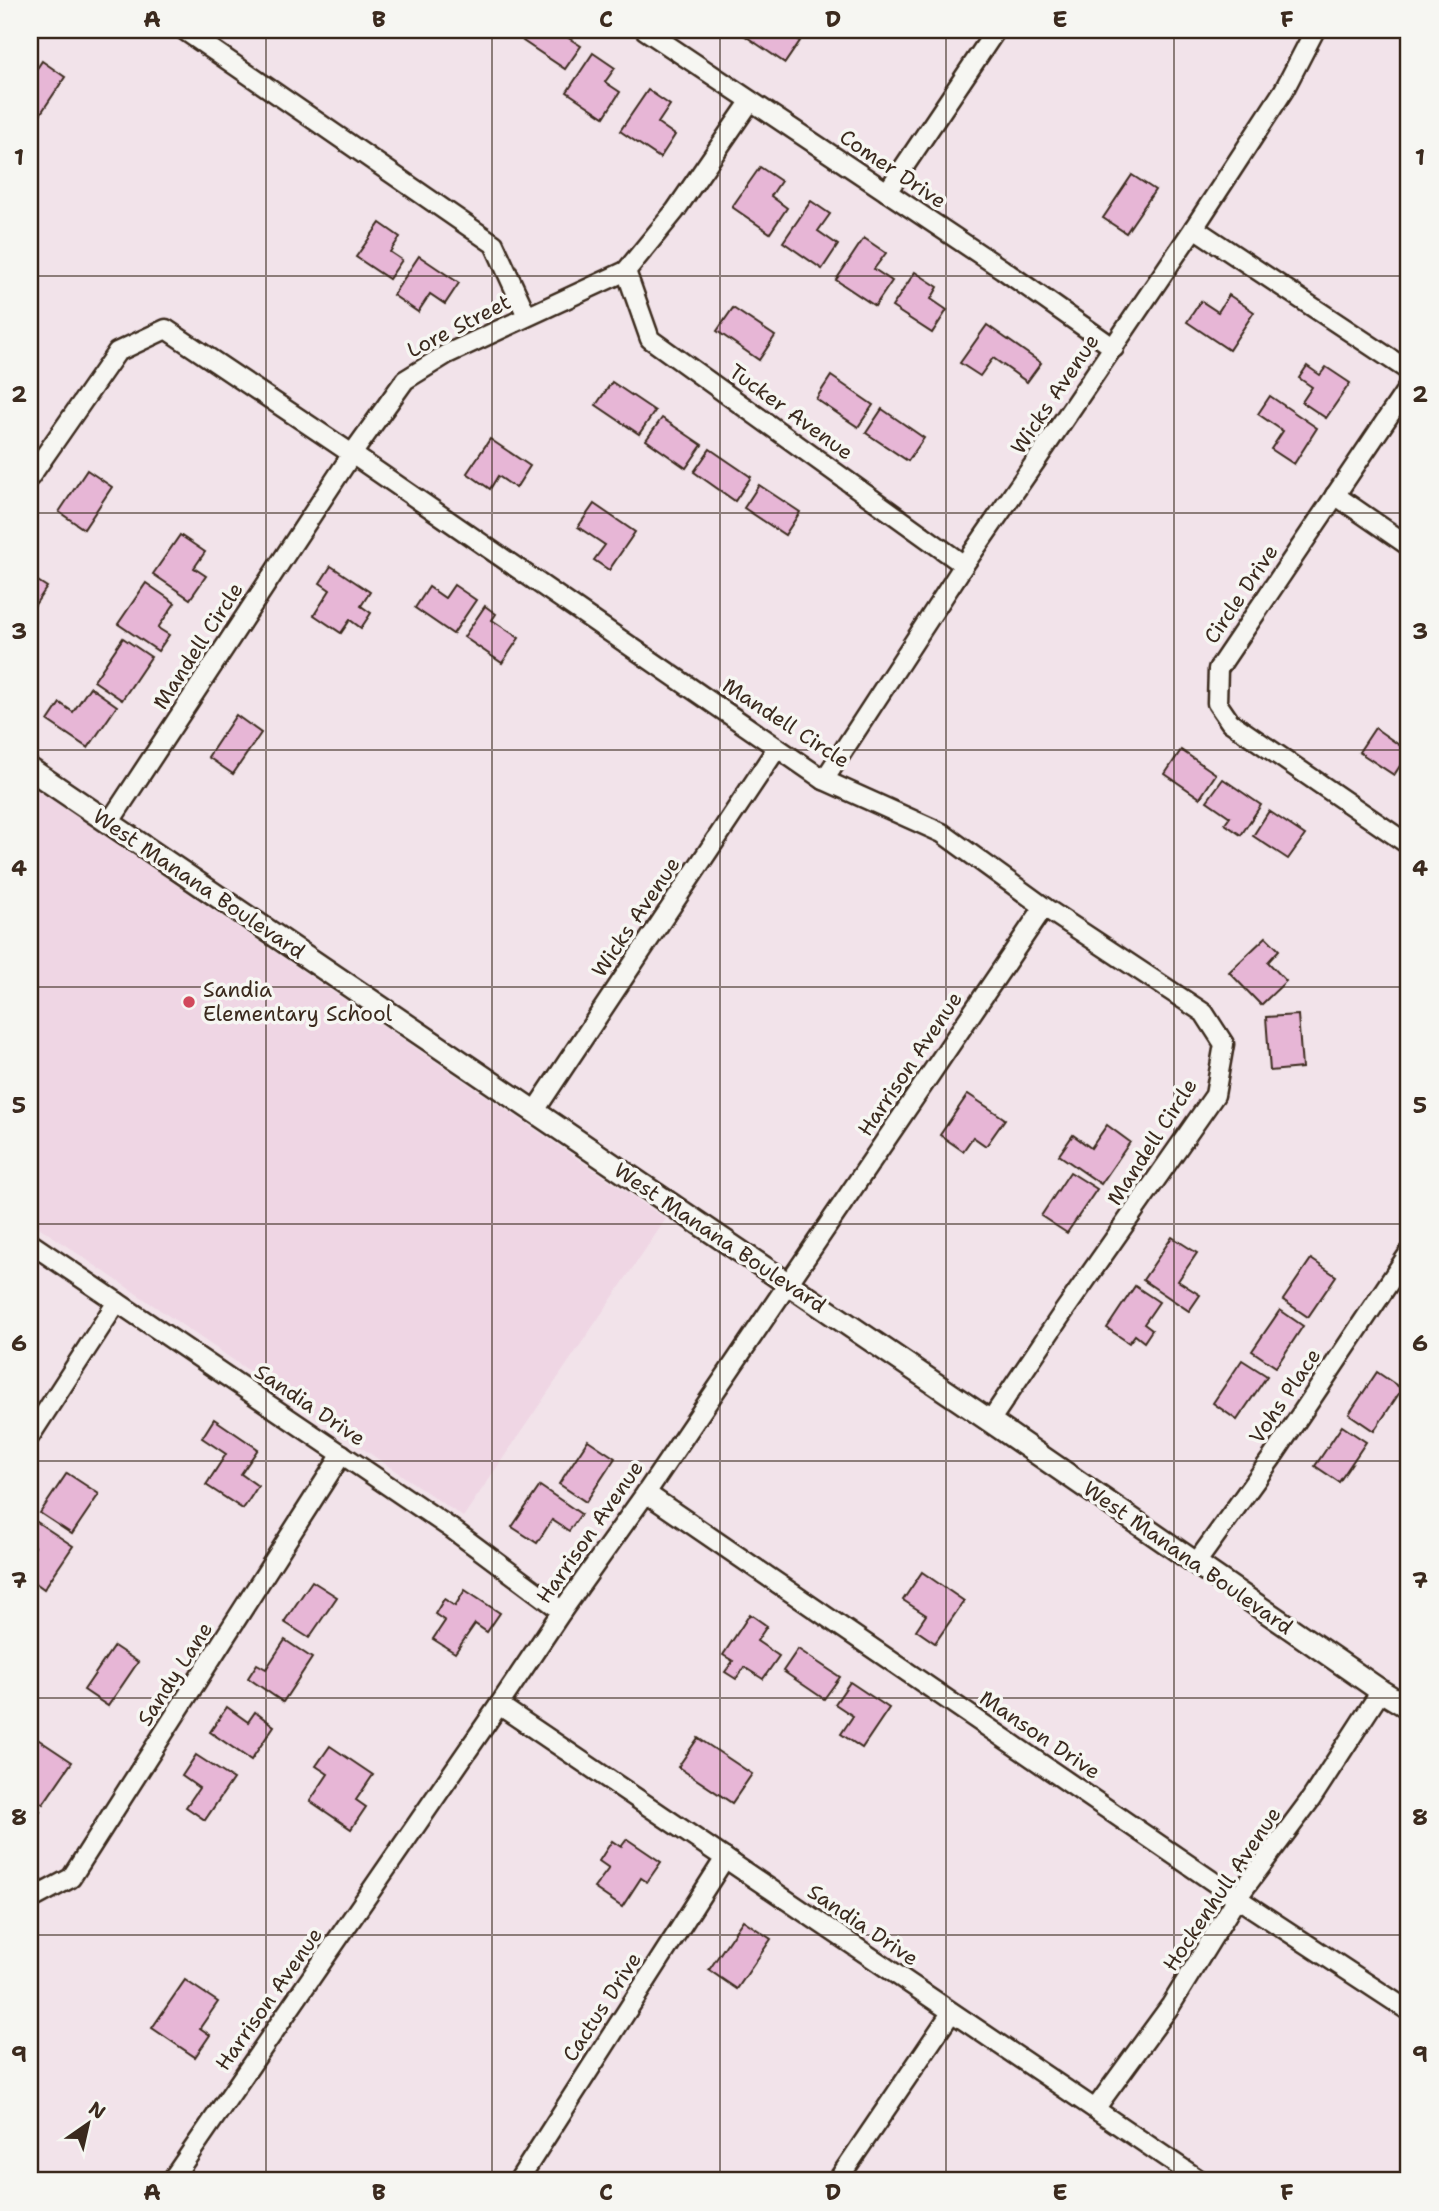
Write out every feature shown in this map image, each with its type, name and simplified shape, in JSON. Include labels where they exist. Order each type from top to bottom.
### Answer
[{"type":"street","points":[[184,30],[494,244],[527,316]]},
{"type":"street","name":"Comer Drive","points":[[645,30],[1002,269],[1114,348]]},
{"type":"street","points":[[887,192],[996,30]]},
{"type":"street","name":"Wicks Avenue","points":[[824,780],[964,565],[1194,228],[1284,90],[1315,30]]},
{"type":"street","name":"Lore Street","points":[[352,453],[405,380],[447,354],[626,271],[675,211],[750,102]]},
{"type":"street","points":[[1194,228],[1409,372]]},
{"type":"street","name":"Tucker Avenue","points":[[626,271],[650,339],[964,565]]},
{"type":"street","points":[[30,477],[117,352],[166,329],[352,453]]},
{"type":"street","name":"Circle Drive","points":[[1409,386],[1218,669],[1217,703],[1230,722],[1409,845]]},
{"type":"street","name":"Mandell Circle","points":[[108,823],[352,453],[824,780],[942,833],[1044,907],[1204,1013],[1224,1044],[1215,1095],[990,1422]]},
{"type":"street","points":[[1335,495],[1409,546]]},
{"type":"street","name":"Wicks Avenue","points":[[534,1112],[777,748]]},
{"type":"street","name":"West Manana Boulevard","points":[[30,769],[1409,1708]]},
{"type":"street","name":"Harrison Avenue","points":[[172,2181],[562,1611],[646,1493],[1044,907]]},
{"type":"street","name":"Sandia Drive","points":[[30,1243],[452,1529],[562,1611]]},
{"type":"street","name":"Vohs Place","points":[[1196,1563],[1271,1458],[1409,1253]]},
{"type":"street","points":[[30,1436],[117,1302]]},
{"type":"street","name":"Sandy Lane","points":[[30,1900],[71,1878],[342,1454]]},
{"type":"street","name":"Manson Drive","points":[[646,1493],[1237,1898],[1409,2011]]},
{"type":"street","name":"Hockenhull Avenue","points":[[1096,2109],[1171,2005],[1237,1898],[1311,1799],[1381,1691]]},
{"type":"street","name":"Sandia Drive","points":[[499,1705],[1201,2181]]},
{"type":"street","name":"Cactus Drive","points":[[518,2181],[725,1858]]},
{"type":"street","points":[[837,2181],[951,2013]]},
{"type":"shaded area","name":"Sandia Elementary School","points":[[30,785],[666,1219],[463,1517],[30,1221]]},
{"type":"building","points":[[531,30],[556,30],[581,46],[565,69],[523,41]]},
{"type":"building","points":[[744,30],[783,30],[800,41],[785,63],[741,33]]},
{"type":"building","points":[[593,53],[615,68],[605,82],[620,92],[604,117],[567,92]]},
{"type":"building","points":[[42,61],[65,77],[39,116],[30,110],[30,79]]},
{"type":"building","points":[[648,90],[670,105],[658,123],[675,135],[660,158],[620,131]]},
{"type":"building","points":[[760,167],[781,181],[771,196],[787,208],[770,233],[732,207]]},
{"type":"building","points":[[1132,175],[1155,190],[1126,233],[1103,218]]},
{"type":"building","points":[[811,201],[830,214],[818,231],[838,245],[822,269],[783,242]]},
{"type":"building","points":[[380,223],[400,237],[390,252],[402,260],[389,279],[356,257]]},
{"type":"building","points":[[864,238],[886,253],[874,269],[892,281],[875,306],[836,280]]},
{"type":"building","points":[[419,256],[459,283],[445,304],[430,294],[418,312],[393,295]]},
{"type":"building","points":[[915,272],[938,287],[931,299],[947,310],[932,333],[892,307]]},
{"type":"building","points":[[1229,295],[1254,312],[1229,350],[1187,322],[1201,301],[1218,312]]},
{"type":"building","points":[[733,308],[775,336],[759,360],[717,331]]},
{"type":"building","points":[[987,325],[1041,363],[1027,382],[993,358],[980,376],[960,363]]},
{"type":"building","points":[[1307,366],[1320,375],[1326,367],[1350,383],[1326,418],[1302,402],[1312,387],[1299,378]]},
{"type":"building","points":[[831,376],[873,405],[858,427],[816,399]]},
{"type":"building","points":[[612,382],[655,411],[639,434],[596,405]]},
{"type":"building","points":[[1270,396],[1317,428],[1294,464],[1271,449],[1283,431],[1258,414]]},
{"type":"building","points":[[882,409],[924,438],[908,461],[866,433]]},
{"type":"building","points":[[662,418],[702,445],[686,468],[646,440]]},
{"type":"building","points":[[490,439],[530,466],[516,488],[498,476],[490,489],[467,473]]},
{"type":"building","points":[[710,449],[751,477],[735,501],[694,472]]},
{"type":"building","points":[[87,470],[112,487],[84,529],[59,512]]},
{"type":"building","points":[[759,485],[800,512],[785,535],[744,508]]},
{"type":"building","points":[[594,504],[635,532],[609,570],[594,560],[605,545],[578,527]]},
{"type":"building","points":[[180,535],[205,552],[194,568],[206,576],[190,599],[153,574]]},
{"type":"building","points":[[331,566],[370,592],[361,606],[371,613],[361,628],[350,620],[341,633],[314,615],[330,590],[320,583]]},
{"type":"building","points":[[30,576],[47,587],[30,612]]},
{"type":"building","points":[[146,583],[175,603],[158,628],[169,635],[158,651],[118,624]]},
{"type":"building","points":[[454,585],[476,600],[453,634],[415,608],[429,587],[445,598]]},
{"type":"building","points":[[485,606],[496,614],[492,620],[519,638],[502,663],[464,637]]},
{"type":"building","points":[[123,638],[151,657],[122,700],[94,681]]},
{"type":"building","points":[[90,687],[117,706],[88,748],[48,721],[60,703],[73,712]]},
{"type":"building","points":[[236,715],[261,733],[233,774],[208,757]]},
{"type":"building","points":[[1375,728],[1409,752],[1394,775],[1359,752]]},
{"type":"building","points":[[1181,750],[1216,774],[1200,798],[1165,774]]},
{"type":"building","points":[[1223,779],[1261,805],[1241,835],[1225,824],[1230,817],[1207,801]]},
{"type":"building","points":[[1269,811],[1305,835],[1288,859],[1253,836]]},
{"type":"building","points":[[1266,937],[1279,950],[1268,962],[1286,981],[1261,1005],[1229,972]]},
{"type":"building","points":[[1298,1015],[1302,1068],[1270,1071],[1266,1017]]},
{"type":"building","points":[[968,1094],[1005,1119],[986,1146],[973,1137],[963,1151],[940,1135]]},
{"type":"building","points":[[1107,1125],[1130,1142],[1101,1184],[1059,1155],[1073,1135],[1091,1148]]},
{"type":"building","points":[[1070,1172],[1097,1189],[1067,1233],[1041,1216]]},
{"type":"building","points":[[1172,1237],[1197,1253],[1178,1281],[1200,1295],[1189,1311],[1143,1280]]},
{"type":"building","points":[[1311,1259],[1336,1276],[1308,1317],[1283,1300]]},
{"type":"building","points":[[1135,1286],[1159,1302],[1144,1324],[1152,1330],[1144,1342],[1135,1335],[1129,1343],[1107,1328]]},
{"type":"building","points":[[1280,1310],[1303,1326],[1276,1367],[1252,1351]]},
{"type":"building","points":[[1242,1360],[1267,1376],[1237,1420],[1213,1403]]},
{"type":"building","points":[[1377,1372],[1402,1389],[1374,1431],[1349,1414]]},
{"type":"building","points":[[214,1419],[258,1449],[241,1474],[258,1486],[243,1509],[206,1485],[226,1454],[202,1438]]},
{"type":"building","points":[[1342,1426],[1366,1442],[1339,1482],[1315,1466]]},
{"type":"building","points":[[588,1440],[615,1458],[586,1502],[559,1484]]},
{"type":"building","points":[[67,1473],[99,1494],[72,1534],[40,1513]]},
{"type":"building","points":[[540,1486],[581,1514],[569,1531],[552,1520],[537,1543],[512,1527]]},
{"type":"building","points":[[34,1520],[73,1546],[44,1589],[30,1579],[30,1555],[35,1547],[30,1543],[30,1526]]},
{"type":"building","points":[[922,1572],[964,1601],[935,1643],[916,1630],[926,1615],[903,1600]]},
{"type":"building","points":[[312,1581],[337,1597],[309,1638],[284,1622]]},
{"type":"building","points":[[465,1590],[500,1613],[487,1632],[475,1624],[455,1653],[433,1639],[445,1621],[435,1614],[444,1599],[455,1606]]},
{"type":"building","points":[[750,1614],[767,1626],[757,1641],[779,1656],[763,1679],[744,1667],[736,1679],[725,1672],[733,1661],[723,1655]]},
{"type":"building","points":[[285,1640],[312,1658],[283,1702],[248,1678],[257,1664],[266,1669]]},
{"type":"building","points":[[114,1646],[138,1662],[108,1706],[84,1690]]},
{"type":"building","points":[[798,1649],[840,1677],[824,1699],[783,1671]]},
{"type":"building","points":[[850,1682],[889,1708],[862,1748],[841,1734],[853,1716],[835,1704]]},
{"type":"building","points":[[227,1707],[248,1722],[255,1712],[274,1726],[251,1760],[210,1732]]},
{"type":"building","points":[[30,1734],[72,1762],[43,1804],[30,1795]]},
{"type":"building","points":[[698,1738],[752,1774],[732,1803],[678,1767]]},
{"type":"building","points":[[330,1746],[373,1775],[356,1800],[366,1807],[351,1829],[310,1801],[328,1774],[316,1766]]},
{"type":"building","points":[[196,1755],[233,1779],[205,1820],[186,1807],[199,1788],[182,1776]]},
{"type":"building","points":[[30,1804],[40,1811],[30,1826]]},
{"type":"building","points":[[627,1839],[661,1862],[647,1882],[641,1878],[622,1907],[594,1888],[609,1868],[599,1861],[612,1841],[621,1847]]},
{"type":"building","points":[[743,1920],[771,1939],[737,1989],[709,1970]]},
{"type":"building","points":[[185,1980],[218,2002],[200,2028],[210,2035],[195,2057],[152,2028]]},
{"type":"place","name":"Sandia Elementary School","points":[[189,1002]]}]
